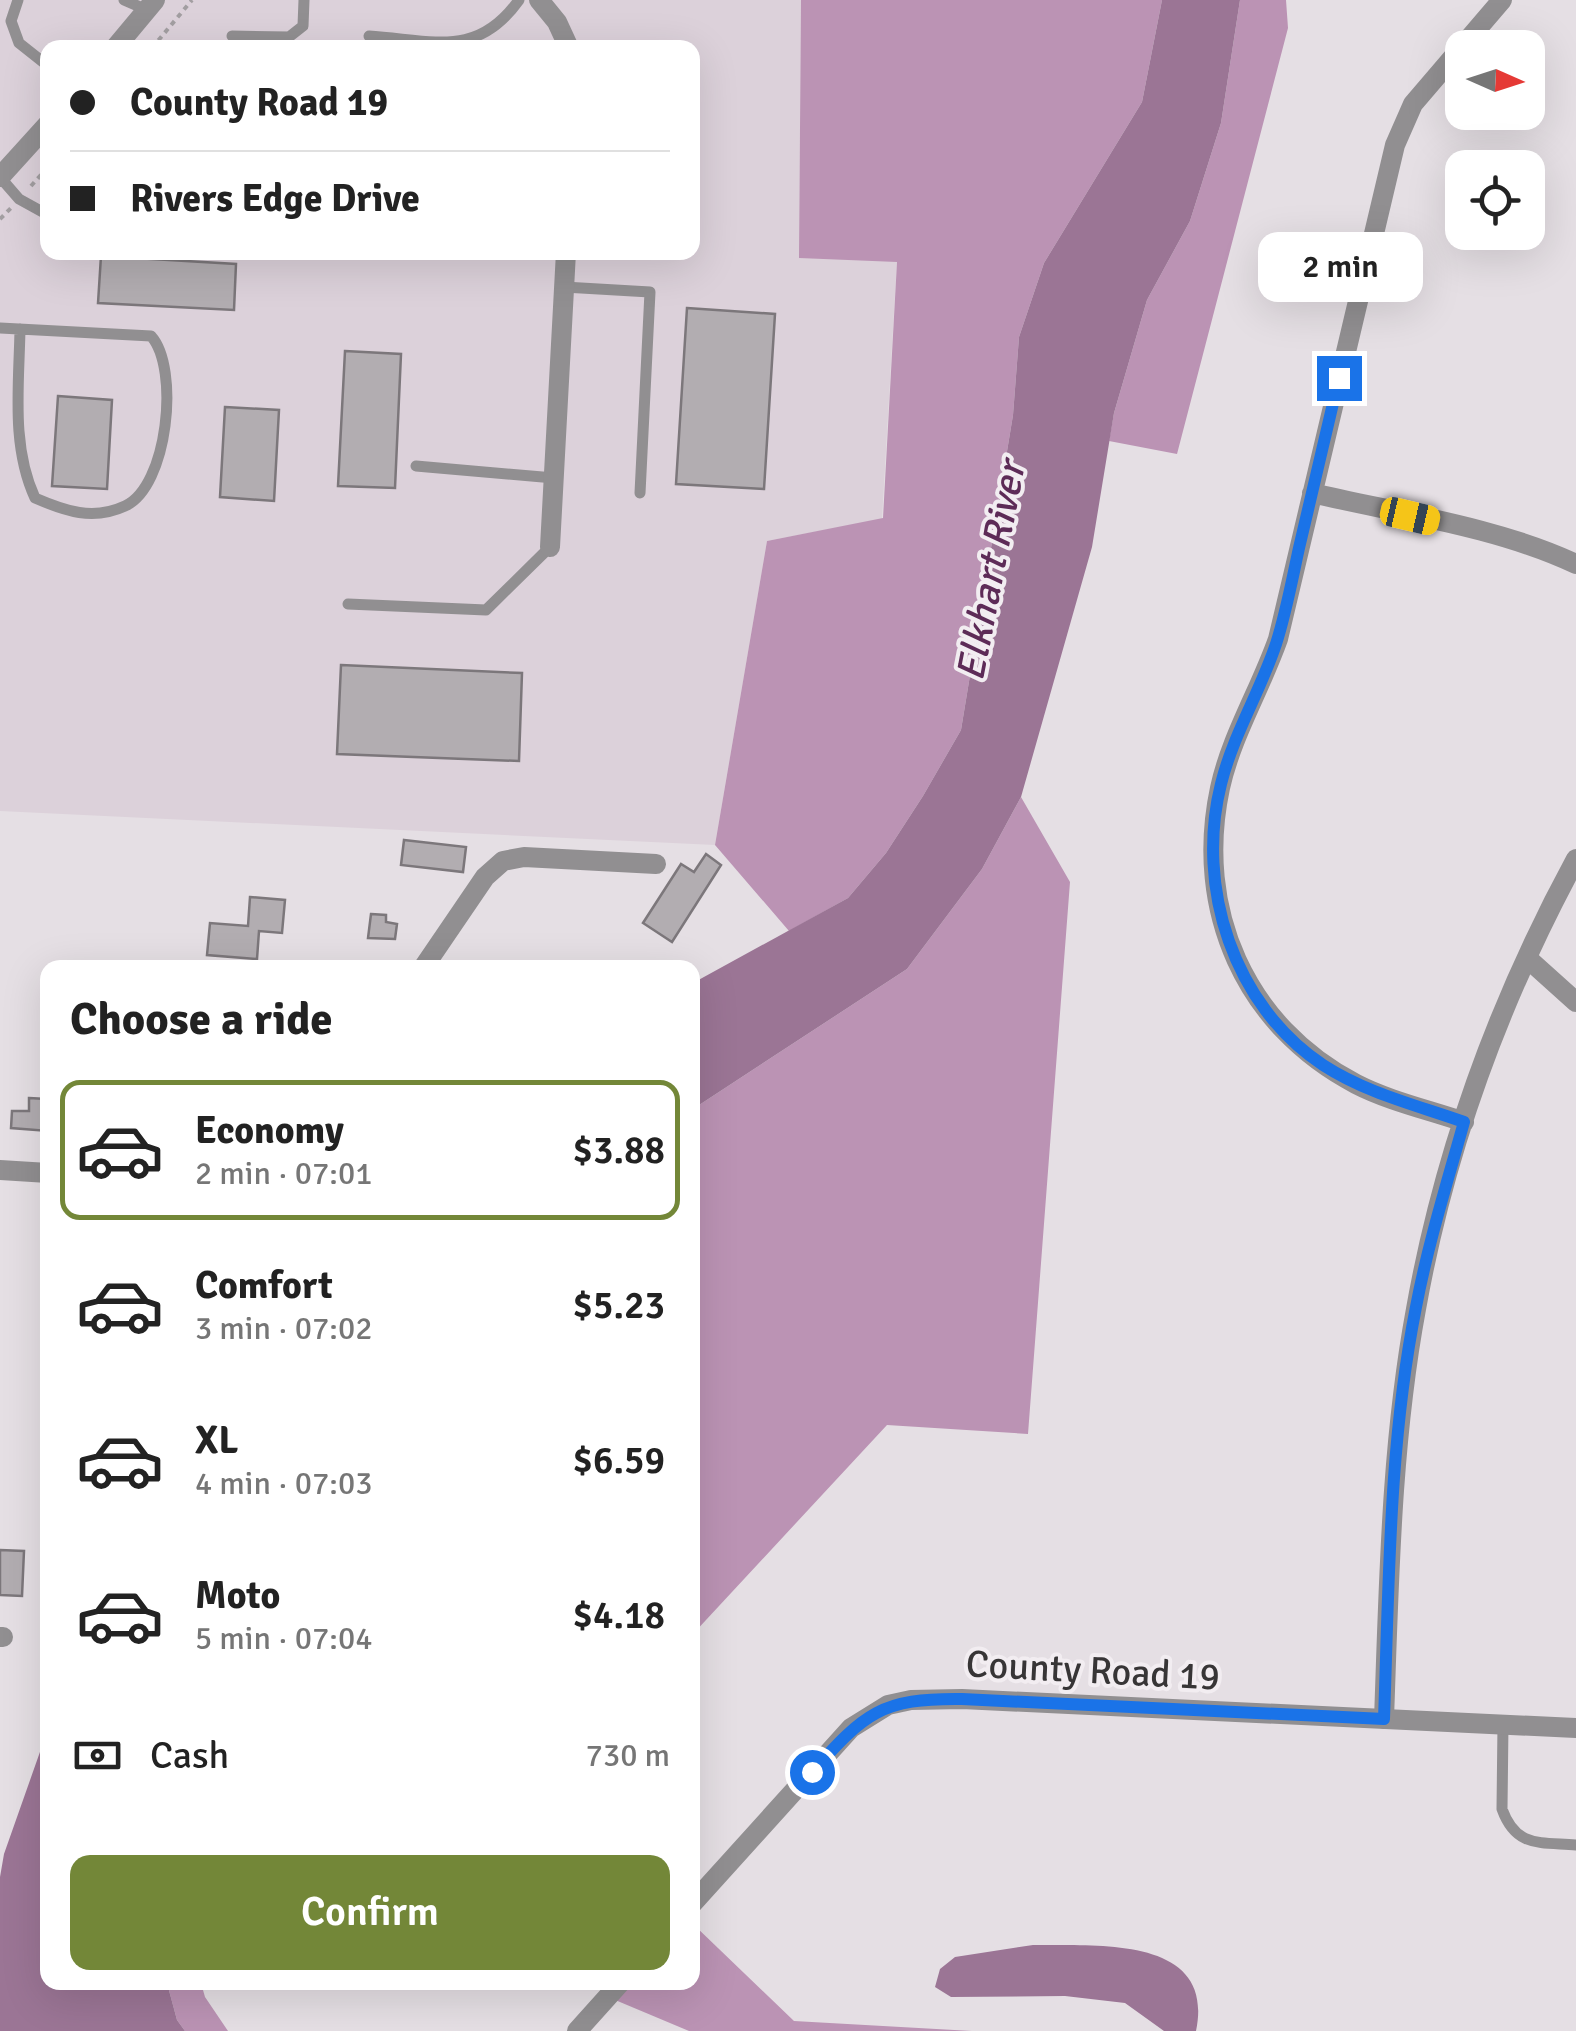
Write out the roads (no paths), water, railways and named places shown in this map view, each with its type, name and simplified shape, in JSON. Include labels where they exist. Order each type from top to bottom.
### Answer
[{"type":"street","points":[[539,0],[566,40]]},
{"type":"street","points":[[1464,1122],[1360,1086],[1290,1040],[1249,985],[1232,949],[1219,910],[1212,830],[1232,745],[1262,684],[1278,639],[1395,145],[1413,104],[1502,0]]},
{"type":"street","points":[[122,40],[151,5]]},
{"type":"street","points":[[0,177],[40,133]]},
{"type":"street","points":[[550,548],[566,260]]},
{"type":"street","points":[[1312,493],[1507,539],[1576,564]]},
{"type":"street","points":[[428,960],[485,877],[503,860],[524,856],[656,864]]},
{"type":"street","points":[[1384,1719],[1392,1527],[1409,1355],[1429,1250],[1496,1024],[1576,859]]},
{"type":"street","points":[[1527,958],[1576,1002]]},
{"type":"street","points":[[0,1170],[40,1172]]},
{"type":"street","name":"County Road 19","points":[[700,1895],[852,1728],[888,1705],[911,1700],[962,1699],[1576,1728]]},
{"type":"street","points":[[577,2031],[614,1990]]},
{"type":"lane","points":[[18,0],[10,21],[19,42],[40,59]]},
{"type":"lane","points":[[124,0],[151,5]]},
{"type":"lane","points":[[232,36],[289,37],[303,26],[304,0]]},
{"type":"lane","points":[[466,40],[488,34],[520,0]]},
{"type":"lane","points":[[369,36],[429,40]]},
{"type":"lane","points":[[0,177],[19,199],[40,211]]},
{"type":"lane","points":[[564,287],[650,292],[640,494]]},
{"type":"lane","points":[[0,328],[20,329],[152,336],[161,347],[166,375],[164,434],[151,477],[128,506],[88,515],[64,511],[35,498],[25,476],[17,417],[20,329]]},
{"type":"lane","points":[[416,466],[554,478]]},
{"type":"lane","points":[[348,604],[486,610],[550,548]]},
{"type":"lane","points":[[1503,1724],[1502,1809],[1506,1822],[1516,1835],[1530,1842],[1576,1846]]},
{"type":"water","name":"Elkhart River","points":[[1162,0],[1240,0],[1221,123],[1190,221],[1147,300],[1114,413],[1092,547],[1021,797],[982,869],[907,969],[700,1104],[700,979],[848,898],[886,853],[961,730],[1013,415],[1019,337],[1044,263],[1142,102]]},
{"type":"water","points":[[40,1752],[40,1990],[169,1990],[177,2020],[185,2031],[0,2031],[0,1877],[4,1854]]},
{"type":"water","points":[[1033,1945],[1118,1947],[1170,1962],[1188,1977],[1197,2000],[1196,2031],[1164,2031],[1125,2003],[1065,1996],[951,1997],[935,1987],[940,1969],[955,1957]]}]
